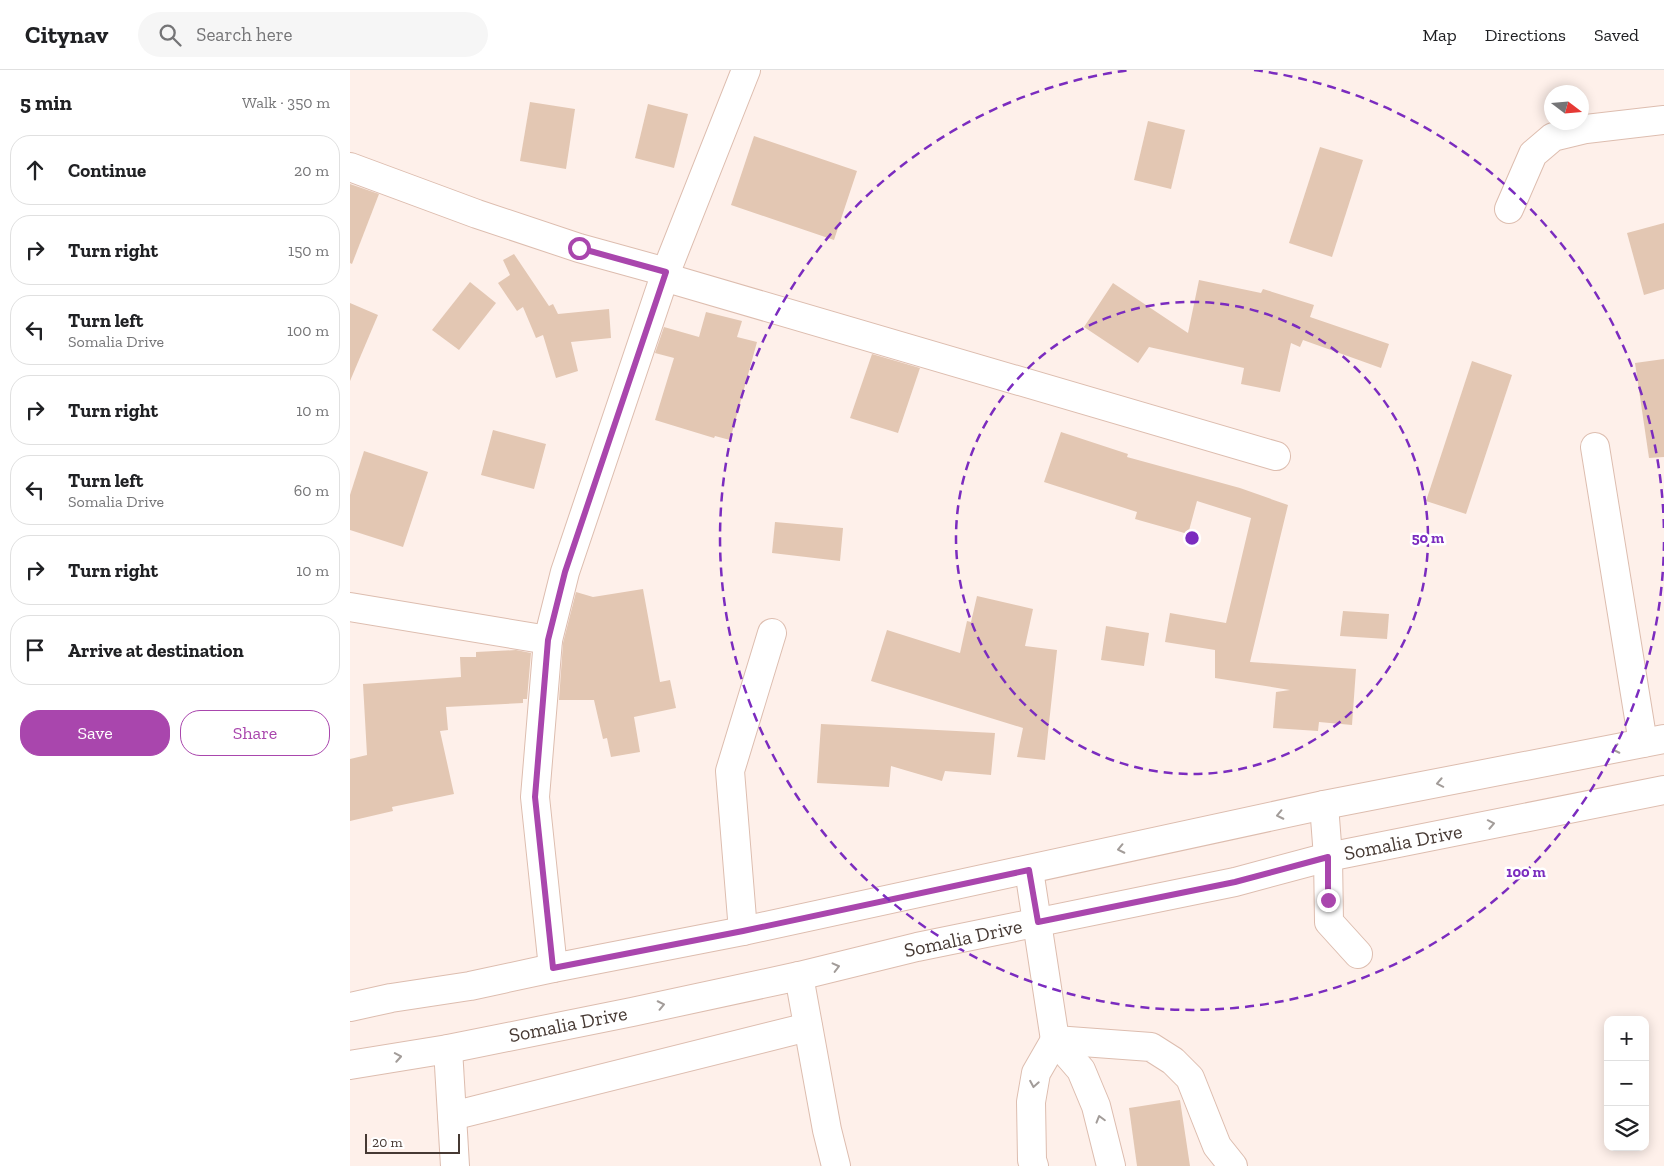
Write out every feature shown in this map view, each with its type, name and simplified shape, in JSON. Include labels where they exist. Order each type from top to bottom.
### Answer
[{"type":"street","points":[[553,968],[535,797],[548,640],[565,572],[665,275],[746,70]]},
{"type":"street","points":[[1509,209],[1533,154],[1554,137],[1586,129],[1664,120]]},
{"type":"street","points":[[350,167],[477,214],[665,275],[1276,456]]},
{"type":"street","points":[[350,1007],[391,998],[470,986],[743,931],[1324,805],[1653,741],[1595,447]]},
{"type":"street","points":[[350,607],[548,640]]},
{"type":"street","points":[[743,931],[730,771],[772,633]]},
{"type":"street","name":"Somalia Drive","points":[[350,1065],[448,1049],[799,976],[917,947],[1235,882],[1328,857],[1664,790]]},
{"type":"street","points":[[1324,805],[1328,857],[1329,922],[1358,954]]},
{"type":"street","points":[[1029,870],[1055,1040],[1082,1070],[1096,1106],[1111,1166]]},
{"type":"street","points":[[799,976],[827,1130],[836,1166]]},
{"type":"street","points":[[452,1116],[808,1027]]},
{"type":"street","points":[[1034,1166],[1032,1160],[1031,1102],[1036,1073],[1055,1040]]},
{"type":"street","points":[[1055,1040],[1151,1047],[1173,1061],[1190,1078],[1217,1146],[1233,1166]]},
{"type":"street","points":[[448,1049],[455,1166]]},
{"type":"building","points":[[530,102],[575,109],[566,169],[520,161]]},
{"type":"building","points":[[648,104],[688,114],[674,168],[635,158]]},
{"type":"building","points":[[1148,121],[1185,130],[1171,189],[1134,180]]},
{"type":"building","points":[[754,136],[857,171],[834,240],[731,205]]},
{"type":"building","points":[[1320,147],[1363,160],[1332,257],[1289,243]]},
{"type":"building","points":[[350,184],[379,194],[352,264],[350,263]]},
{"type":"building","points":[[1664,223],[1664,289],[1644,295],[1627,233]]},
{"type":"building","points":[[514,254],[549,306],[553,304],[558,314],[609,309],[611,338],[571,342],[578,371],[556,378],[543,335],[536,338],[523,307],[517,311],[498,283],[510,275],[503,260]]},
{"type":"building","points":[[1199,280],[1261,293],[1263,289],[1314,305],[1310,317],[1389,344],[1381,368],[1303,340],[1300,347],[1291,343],[1280,392],[1241,384],[1244,368],[1149,347],[1138,363],[1084,327],[1113,283],[1188,333]]},
{"type":"building","points":[[470,282],[496,303],[459,350],[432,330]]},
{"type":"building","points":[[350,303],[378,315],[350,381]]},
{"type":"building","points":[[706,312],[742,321],[737,337],[757,342],[730,440],[715,436],[714,438],[655,420],[674,358],[655,353],[664,327],[699,337]]},
{"type":"building","points":[[872,354],[920,368],[898,433],[850,418]]},
{"type":"building","points":[[1664,359],[1664,457],[1649,458],[1635,363]]},
{"type":"building","points":[[1472,361],[1512,375],[1466,514],[1426,501]]},
{"type":"building","points":[[493,430],[546,444],[534,489],[481,475]]},
{"type":"building","points":[[1061,432],[1128,454],[1127,457],[1240,488],[1288,505],[1250,662],[1356,669],[1352,725],[1319,722],[1318,731],[1273,728],[1276,692],[1290,690],[1215,678],[1215,650],[1165,642],[1170,613],[1226,623],[1251,518],[1197,501],[1188,534],[1135,519],[1137,512],[1044,482]]},
{"type":"building","points":[[364,451],[428,472],[403,547],[350,530],[350,495]]},
{"type":"building","points":[[775,522],[843,528],[840,561],[772,553]]},
{"type":"building","points":[[643,589],[660,682],[670,680],[676,708],[634,717],[640,752],[611,757],[607,738],[603,739],[594,700],[559,700],[563,643],[576,592],[593,597]]},
{"type":"building","points":[[977,596],[1033,609],[1025,646],[1057,650],[1045,760],[1017,757],[1023,728],[871,681],[887,630],[960,653],[967,621],[971,622]]},
{"type":"building","points":[[1343,611],[1389,614],[1387,639],[1340,636]]},
{"type":"building","points":[[1106,626],[1149,633],[1144,666],[1101,660]]},
{"type":"building","points":[[516,650],[531,653],[527,699],[523,699],[523,703],[446,707],[448,730],[440,731],[454,794],[392,807],[393,811],[350,821],[350,759],[367,755],[363,684],[461,677],[460,657],[476,657],[476,652]]},
{"type":"building","points":[[821,724],[995,733],[991,775],[945,771],[942,781],[891,766],[889,787],[817,783]]},
{"type":"building","points":[[1180,1100],[1190,1166],[1137,1166],[1129,1108]]},
{"type":"route","points":[[579,248],[666,272],[565,572],[548,640],[535,797],[553,968],[743,931],[1029,870],[1038,922],[1235,882],[1328,857],[1328,900]]}]
